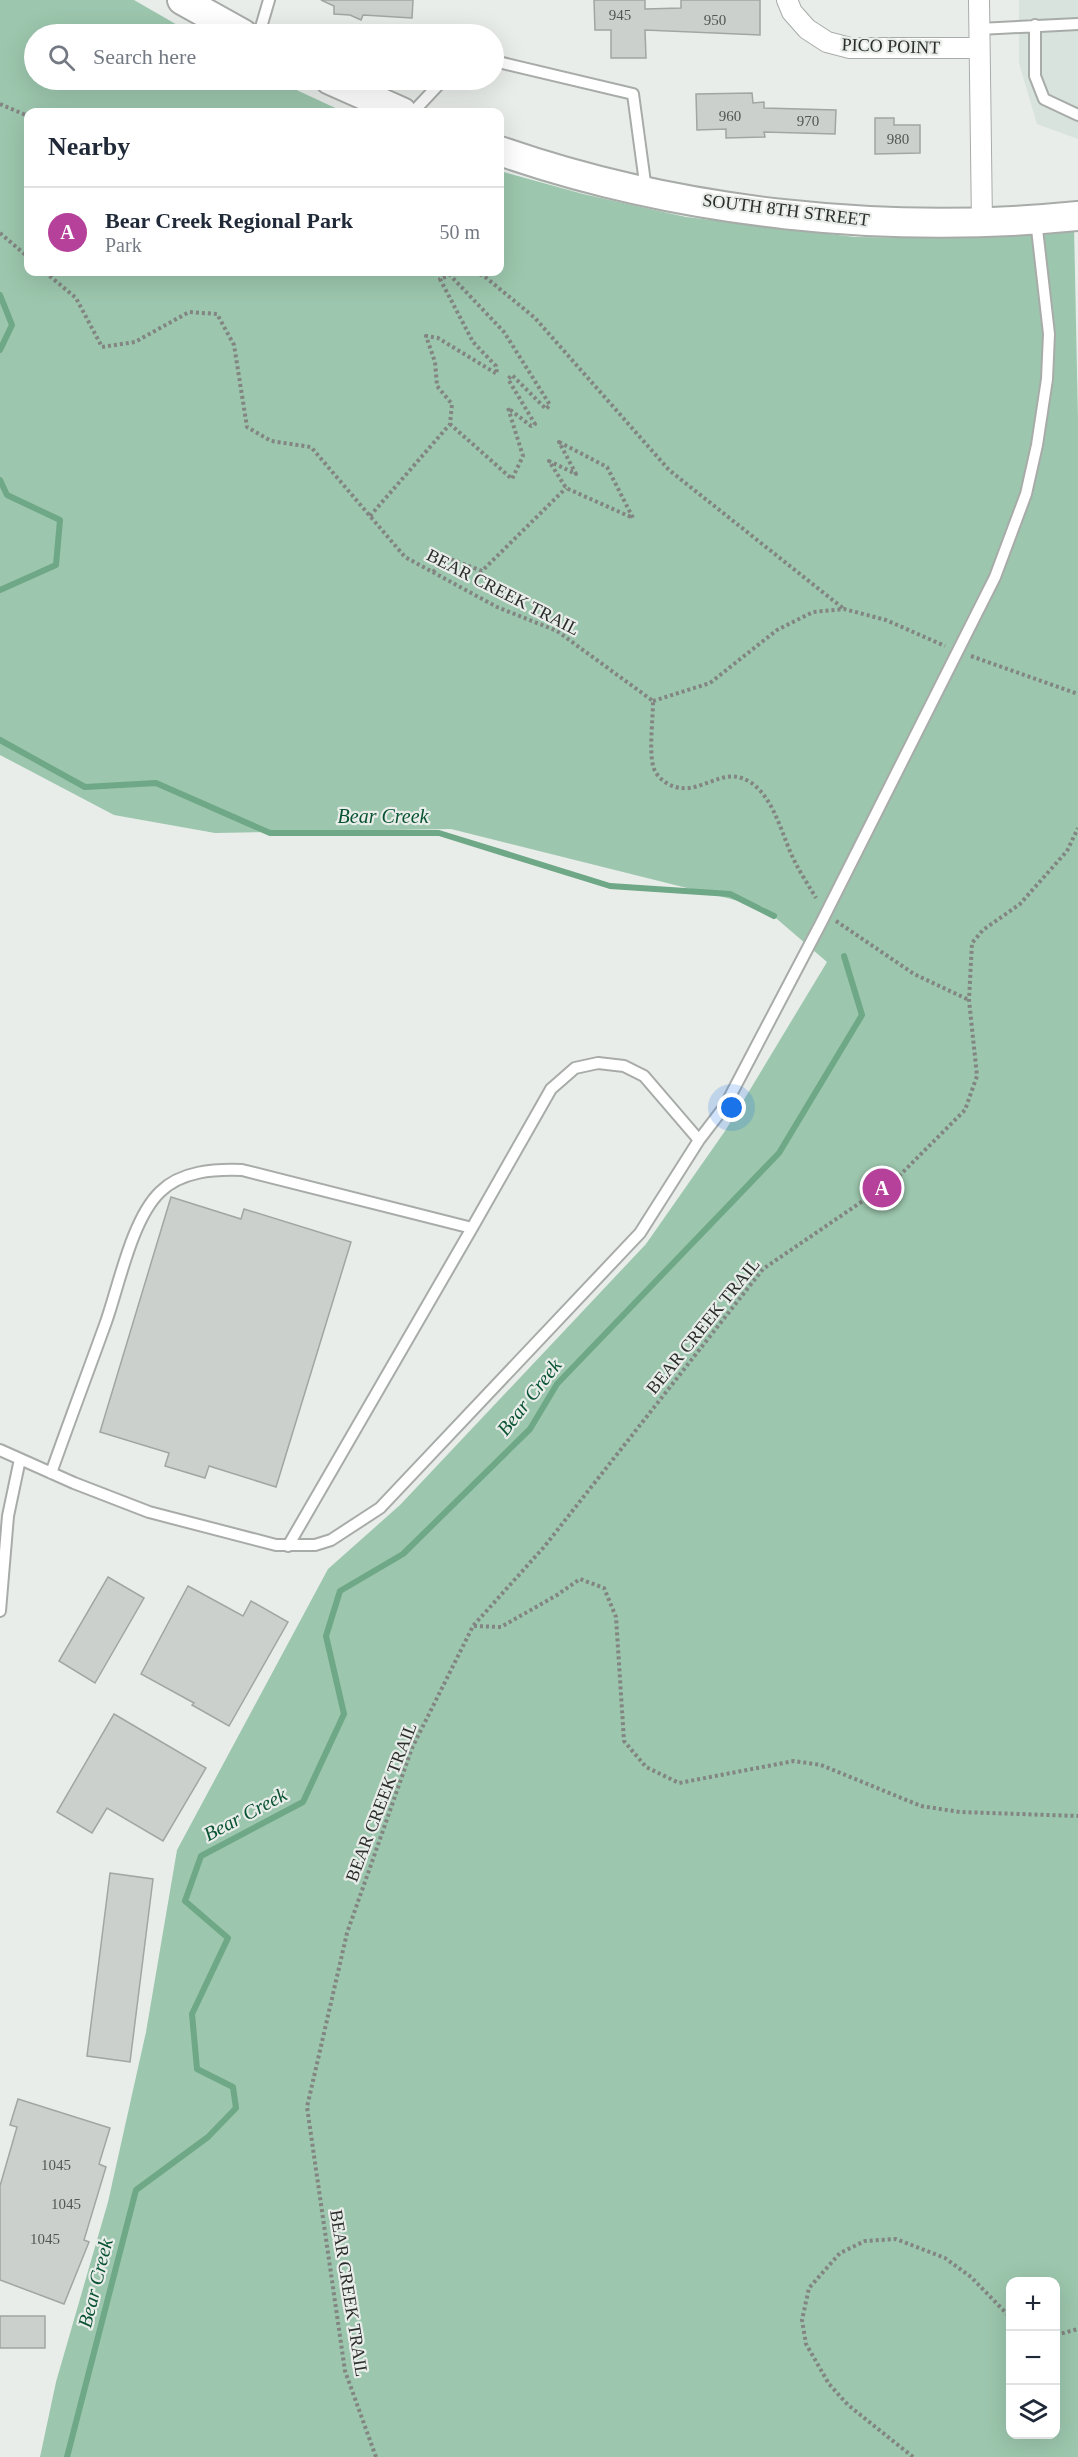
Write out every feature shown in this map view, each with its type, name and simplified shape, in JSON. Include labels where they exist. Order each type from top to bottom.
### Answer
[{"type":"main road","points":[[182,0],[225,24]]},
{"type":"main road","points":[[352,90],[393,108]]},
{"type":"main road","name":"SOUTH 8TH STREET","points":[[504,153],[550,169],[646,191],[764,212],[847,220],[982,224],[1078,216]]},
{"type":"street","name":"PICO POINT","points":[[786,0],[792,12],[807,29],[826,42],[850,48],[980,39]]},
{"type":"street","points":[[979,0],[982,224]]},
{"type":"lane","points":[[262,24],[269,0]]},
{"type":"lane","points":[[980,39],[1035,25],[1078,24]]},
{"type":"lane","points":[[1035,25],[1035,76],[1044,99],[1078,115]]},
{"type":"lane","points":[[504,63],[633,94],[646,191]]},
{"type":"lane","points":[[417,108],[434,90]]},
{"type":"lane","points":[[0,1450],[149,1512],[276,1545],[315,1545],[331,1540],[380,1508],[640,1233],[699,1140],[725,1106],[826,914],[959,652],[995,577],[1015,527],[1026,494],[1037,446],[1047,379],[1049,334],[1036,220]]},
{"type":"lane","points":[[288,1546],[551,1089],[575,1068],[598,1063],[624,1066],[644,1076],[699,1140]]},
{"type":"lane","points":[[51,1473],[106,1322],[137,1226],[159,1192],[179,1178],[218,1169],[242,1170],[472,1228]]},
{"type":"lane","points":[[0,1611],[8,1516],[20,1459]]},
{"type":"path","points":[[0,104],[24,114]]},
{"type":"path","points":[[0,233],[24,254]]},
{"type":"path","name":"BEAR CREEK TRAIL","points":[[50,276],[75,298],[102,347],[135,342],[189,312],[217,314],[234,345],[247,427],[271,441],[311,447],[405,557],[497,607],[557,632],[652,701]]},
{"type":"path","points":[[370,516],[450,424],[452,404],[437,386],[435,362],[426,336],[438,338],[497,374],[496,366],[473,342],[440,279],[448,276]]},
{"type":"path","points":[[450,424],[512,479],[523,456],[508,408],[531,426],[535,424],[508,379],[512,375],[546,409],[550,405],[504,332],[451,276]]},
{"type":"path","points":[[484,276],[535,318],[669,470],[844,609]]},
{"type":"path","points":[[559,442],[607,467],[633,518],[604,505],[566,488],[549,461],[576,474],[559,442]]},
{"type":"path","points":[[433,572],[448,558],[482,571],[566,488]]},
{"type":"path","points":[[969,1000],[914,975],[826,914],[795,864],[767,801],[753,784],[740,776],[722,777],[688,788],[665,783],[657,776],[652,764],[652,701],[710,683],[777,630],[813,612],[844,609],[886,620],[959,652],[1078,694]]},
{"type":"path","name":"BEAR CREEK TRAIL","points":[[376,2457],[345,2371],[307,2107],[350,1923],[412,1748],[473,1626],[544,1547],[764,1269],[898,1177],[965,1110],[977,1076],[969,1000],[972,943],[982,930],[1020,904],[1067,851],[1078,828]]},
{"type":"path","points":[[473,1626],[501,1627],[580,1579],[604,1588],[616,1617],[624,1741],[646,1767],[679,1783],[794,1761],[821,1765],[921,1806],[960,1812],[1078,1816]]},
{"type":"path","points":[[913,2457],[848,2404],[829,2384],[806,2344],[802,2320],[809,2288],[840,2253],[865,2241],[896,2239],[945,2258],[971,2277],[1006,2312]]},
{"type":"path","points":[[1060,2334],[1078,2329]]},
{"type":"shaded area","points":[[1019,0],[1078,0],[1078,139],[1037,124],[1019,63]]},
{"type":"green space","points":[[0,0],[134,0],[176,24],[24,24],[24,90],[297,90],[335,108],[24,108],[24,276],[504,276],[504,172],[583,194],[686,217],[855,237],[931,238],[1074,225],[1078,419],[1078,2457],[40,2457],[56,2382],[108,2202],[146,2032],[177,1850],[328,1569],[400,1505],[646,1244],[725,1131],[827,962],[763,907],[451,829],[215,833],[114,815],[0,755]]},
{"type":"building","points":[[321,0],[413,0],[412,18],[363,15],[361,20],[350,15],[334,14],[334,6]]},
{"type":"building","points":[[594,0],[645,0],[645,9],[681,8],[681,0],[760,0],[760,35],[645,30],[646,58],[611,58],[611,30],[595,30]]},
{"type":"building","points":[[752,93],[753,103],[764,102],[764,108],[836,110],[835,134],[764,132],[765,137],[726,138],[726,129],[697,130],[696,94]]},
{"type":"building","points":[[875,118],[894,118],[894,125],[920,125],[920,153],[875,154]]},
{"type":"building","points":[[171,1197],[241,1219],[244,1209],[351,1242],[276,1487],[209,1466],[205,1478],[165,1466],[169,1453],[100,1432]]},
{"type":"building","points":[[108,1577],[144,1598],[95,1683],[59,1661]]},
{"type":"building","points":[[188,1586],[243,1616],[251,1601],[288,1622],[229,1726],[192,1705],[194,1703],[141,1674]]},
{"type":"building","points":[[114,1714],[206,1768],[163,1841],[107,1808],[92,1833],[57,1812]]},
{"type":"building","points":[[110,1873],[153,1879],[130,2062],[87,2056]]},
{"type":"building","points":[[18,2099],[110,2128],[99,2164],[106,2167],[84,2240],[89,2242],[64,2304],[0,2280],[0,2186],[17,2127],[10,2125]]},
{"type":"building","points":[[0,2316],[45,2316],[45,2348],[0,2348]]},
{"type":"waterway","name":"Bear Creek","points":[[0,295],[12,325],[0,350]]},
{"type":"waterway","name":"Bear Creek","points":[[0,480],[7,495],[60,520],[56,565],[0,590]]},
{"type":"waterway","name":"Bear Creek","points":[[0,740],[85,787],[156,783],[270,833],[439,833],[610,886],[730,894],[774,916]]},
{"type":"waterway","name":"Bear Creek","points":[[67,2457],[136,2190],[208,2137],[236,2108],[233,2087],[197,2069],[192,2014],[228,1938],[185,1901],[201,1856],[303,1802],[344,1714],[326,1636],[340,1591],[403,1554],[530,1429],[557,1384],[779,1153],[862,1015],[844,956]]},
{"type":"place","name":"Bear Creek Regional Park","points":[[882,1188]]}]
